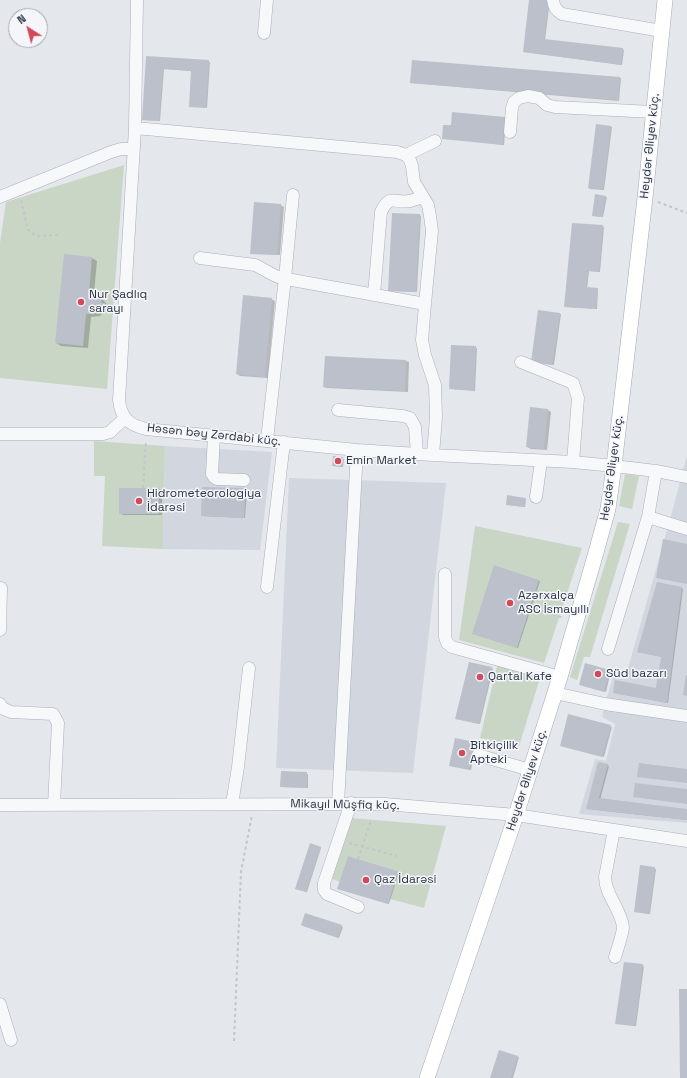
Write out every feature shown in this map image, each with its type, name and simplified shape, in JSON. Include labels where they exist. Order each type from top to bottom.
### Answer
[{"type":"main road","name":"Heydər Əliyev küç.","points":[[426,1078],[516,815],[560,678],[608,508],[645,198],[665,0]]},
{"type":"street","points":[[0,434],[103,434],[110,432],[125,418],[120,409],[119,400],[135,128],[137,0]]},
{"type":"street","points":[[264,33],[267,0]]},
{"type":"street","points":[[553,0],[557,11],[562,14],[662,31]]},
{"type":"street","points":[[510,132],[514,102],[519,98],[528,96],[538,98],[547,105],[555,107],[653,112]]},
{"type":"street","points":[[135,128],[397,152],[406,155],[412,166],[414,182],[428,205],[432,231],[422,340],[425,355],[435,385],[436,417],[433,455]]},
{"type":"street","points":[[406,155],[435,141]]},
{"type":"street","points":[[0,197],[110,152],[121,149],[134,149]]},
{"type":"street","points":[[267,440],[293,195]]},
{"type":"street","points":[[374,295],[381,212],[385,204],[391,200],[411,201],[423,196]]},
{"type":"street","points":[[200,258],[255,265],[274,276],[425,304]]},
{"type":"street","points":[[521,362],[573,383],[578,398],[573,462]]},
{"type":"street","points":[[338,410],[403,416],[410,418],[415,426],[417,454]]},
{"type":"street","name":"Həsən bəy Zərdabi küç.","points":[[125,418],[137,427],[146,429],[357,450],[573,462],[656,471],[687,477]]},
{"type":"street","points":[[214,436],[212,474],[214,477],[218,479],[244,480]]},
{"type":"street","points":[[267,587],[284,442]]},
{"type":"street","points":[[338,804],[357,450]]},
{"type":"street","points":[[536,497],[541,461]]},
{"type":"street","points":[[608,649],[648,517],[656,471]]},
{"type":"street","points":[[648,517],[687,529]]},
{"type":"street","points":[[445,574],[445,637],[447,643],[452,647],[560,678]]},
{"type":"street","points":[[0,630],[2,588]]},
{"type":"street","points":[[232,804],[238,767],[249,668]]},
{"type":"street","points":[[555,693],[605,704],[687,716]]},
{"type":"street","points":[[0,704],[2,708],[11,712],[53,714],[58,723],[54,805]]},
{"type":"street","points":[[478,755],[530,770]]},
{"type":"street","points":[[351,803],[324,883],[324,890],[327,894],[358,907]]},
{"type":"street","name":"Mikayıl Müşfiq küç.","points":[[0,805],[386,804],[516,815],[687,840]]},
{"type":"street","points":[[614,830],[605,883],[620,915],[623,928],[615,957]]},
{"type":"street","points":[[0,1004],[12,1040]]},
{"type":"path","points":[[19,189],[28,230],[36,236],[60,235]]},
{"type":"path","points":[[645,198],[687,213]]},
{"type":"path","points":[[143,488],[146,429]]},
{"type":"path","points":[[530,607],[576,622]]},
{"type":"path","points":[[234,1041],[242,872],[254,804]]},
{"type":"path","points":[[358,859],[371,820]]},
{"type":"path","points":[[338,840],[397,856]]},
{"type":"shaded area","points":[[165,446],[272,452],[260,550],[163,549]]},
{"type":"shaded area","points":[[687,455],[687,823],[579,814],[595,759],[606,761],[615,724],[602,717],[605,704],[613,677],[625,679]]},
{"type":"shaded area","points":[[289,478],[446,483],[413,773],[276,768]]},
{"type":"green space","points":[[124,165],[107,389],[0,378],[0,243],[6,202]]},
{"type":"green space","points":[[94,441],[165,446],[163,549],[102,546],[105,476],[94,476]]},
{"type":"green space","points":[[625,474],[639,476],[632,509],[619,506]]},
{"type":"green space","points":[[618,522],[630,524],[590,657],[584,657],[577,680],[570,677]]},
{"type":"green space","points":[[475,526],[582,548],[544,663],[459,640]]},
{"type":"green space","points":[[497,666],[540,678],[519,746],[480,738]]},
{"type":"green space","points":[[351,818],[446,826],[424,908],[390,899],[398,871],[348,856],[340,882],[330,878]]},
{"type":"building","points":[[529,0],[549,0],[544,39],[623,48],[621,65],[523,52]]},
{"type":"building","points":[[146,56],[209,60],[206,108],[189,107],[191,71],[163,69],[159,121],[142,120]]},
{"type":"building","points":[[412,60],[620,77],[618,100],[410,83]]},
{"type":"building","points":[[452,112],[505,117],[503,145],[442,139],[443,125],[451,125]]},
{"type":"building","points":[[596,124],[611,126],[603,190],[588,188]]},
{"type":"building","points":[[595,194],[606,196],[602,217],[592,216]]},
{"type":"building","points":[[254,202],[281,204],[277,255],[250,254]]},
{"type":"building","points":[[392,213],[420,214],[416,292],[388,291]]},
{"type":"building","points":[[572,223],[603,225],[599,272],[588,271],[586,287],[598,288],[596,309],[564,307]]},
{"type":"building","points":[[64,254],[92,257],[89,293],[95,294],[101,299],[101,309],[94,314],[86,314],[83,346],[55,343]]},
{"type":"building","points":[[243,295],[272,298],[265,377],[236,374]]},
{"type":"building","points":[[538,310],[560,313],[552,365],[531,362]]},
{"type":"building","points":[[451,345],[476,346],[474,390],[449,389]]},
{"type":"building","points":[[325,356],[406,360],[405,391],[323,387]]},
{"type":"building","points":[[530,407],[548,409],[544,449],[526,447]]},
{"type":"building","points":[[333,456],[343,457],[342,467],[332,466]]},
{"type":"building","points":[[202,487],[246,488],[244,518],[201,516]]},
{"type":"building","points":[[119,488],[159,488],[159,514],[119,514]]},
{"type":"building","points":[[507,495],[525,498],[524,507],[506,505]]},
{"type":"building","points":[[663,539],[687,544],[687,584],[656,578]]},
{"type":"building","points":[[494,565],[539,580],[517,648],[472,634]]},
{"type":"building","points":[[657,582],[682,587],[667,703],[613,693],[615,680],[656,688],[661,657],[637,652]]},
{"type":"building","points":[[469,662],[492,667],[479,724],[455,719]]},
{"type":"building","points":[[585,663],[610,670],[604,692],[579,685]]},
{"type":"building","points":[[687,675],[687,696],[683,695]]},
{"type":"building","points":[[568,714],[611,725],[602,757],[560,746]]},
{"type":"building","points":[[455,738],[475,742],[469,770],[449,766]]},
{"type":"building","points":[[598,762],[608,764],[599,798],[687,809],[687,820],[586,809]]},
{"type":"building","points":[[639,763],[687,769],[687,783],[637,777]]},
{"type":"building","points":[[281,771],[307,772],[307,788],[280,787]]},
{"type":"building","points":[[635,783],[687,789],[687,804],[633,797]]},
{"type":"building","points":[[310,843],[321,847],[306,892],[295,889]]},
{"type":"building","points":[[348,856],[398,871],[388,904],[337,889]]},
{"type":"building","points":[[640,865],[655,867],[649,914],[634,912]]},
{"type":"building","points":[[305,913],[342,925],[338,938],[301,925]]},
{"type":"building","points":[[624,962],[643,964],[635,1026],[615,1024]]},
{"type":"building","points":[[679,989],[687,989],[687,1078],[680,1078]]},
{"type":"building","points":[[499,1050],[518,1056],[511,1078],[490,1078]]},
{"type":"place","name":"Nur Şadlıq sarayı","points":[[81,302]]},
{"type":"place","name":"Emin Market","points":[[338,461]]},
{"type":"place","name":"Hidrometeorologiya İdarəsi","points":[[139,501]]},
{"type":"place","name":"Azərxalça ASC İsmayıllı","points":[[510,603]]},
{"type":"place","name":"Süd bazarı","points":[[598,674]]},
{"type":"place","name":"Qartal Kafe","points":[[480,677]]},
{"type":"place","name":"Bitkiçilik Apteki","points":[[462,753]]},
{"type":"place","name":"Qaz İdarəsi","points":[[366,880]]}]
